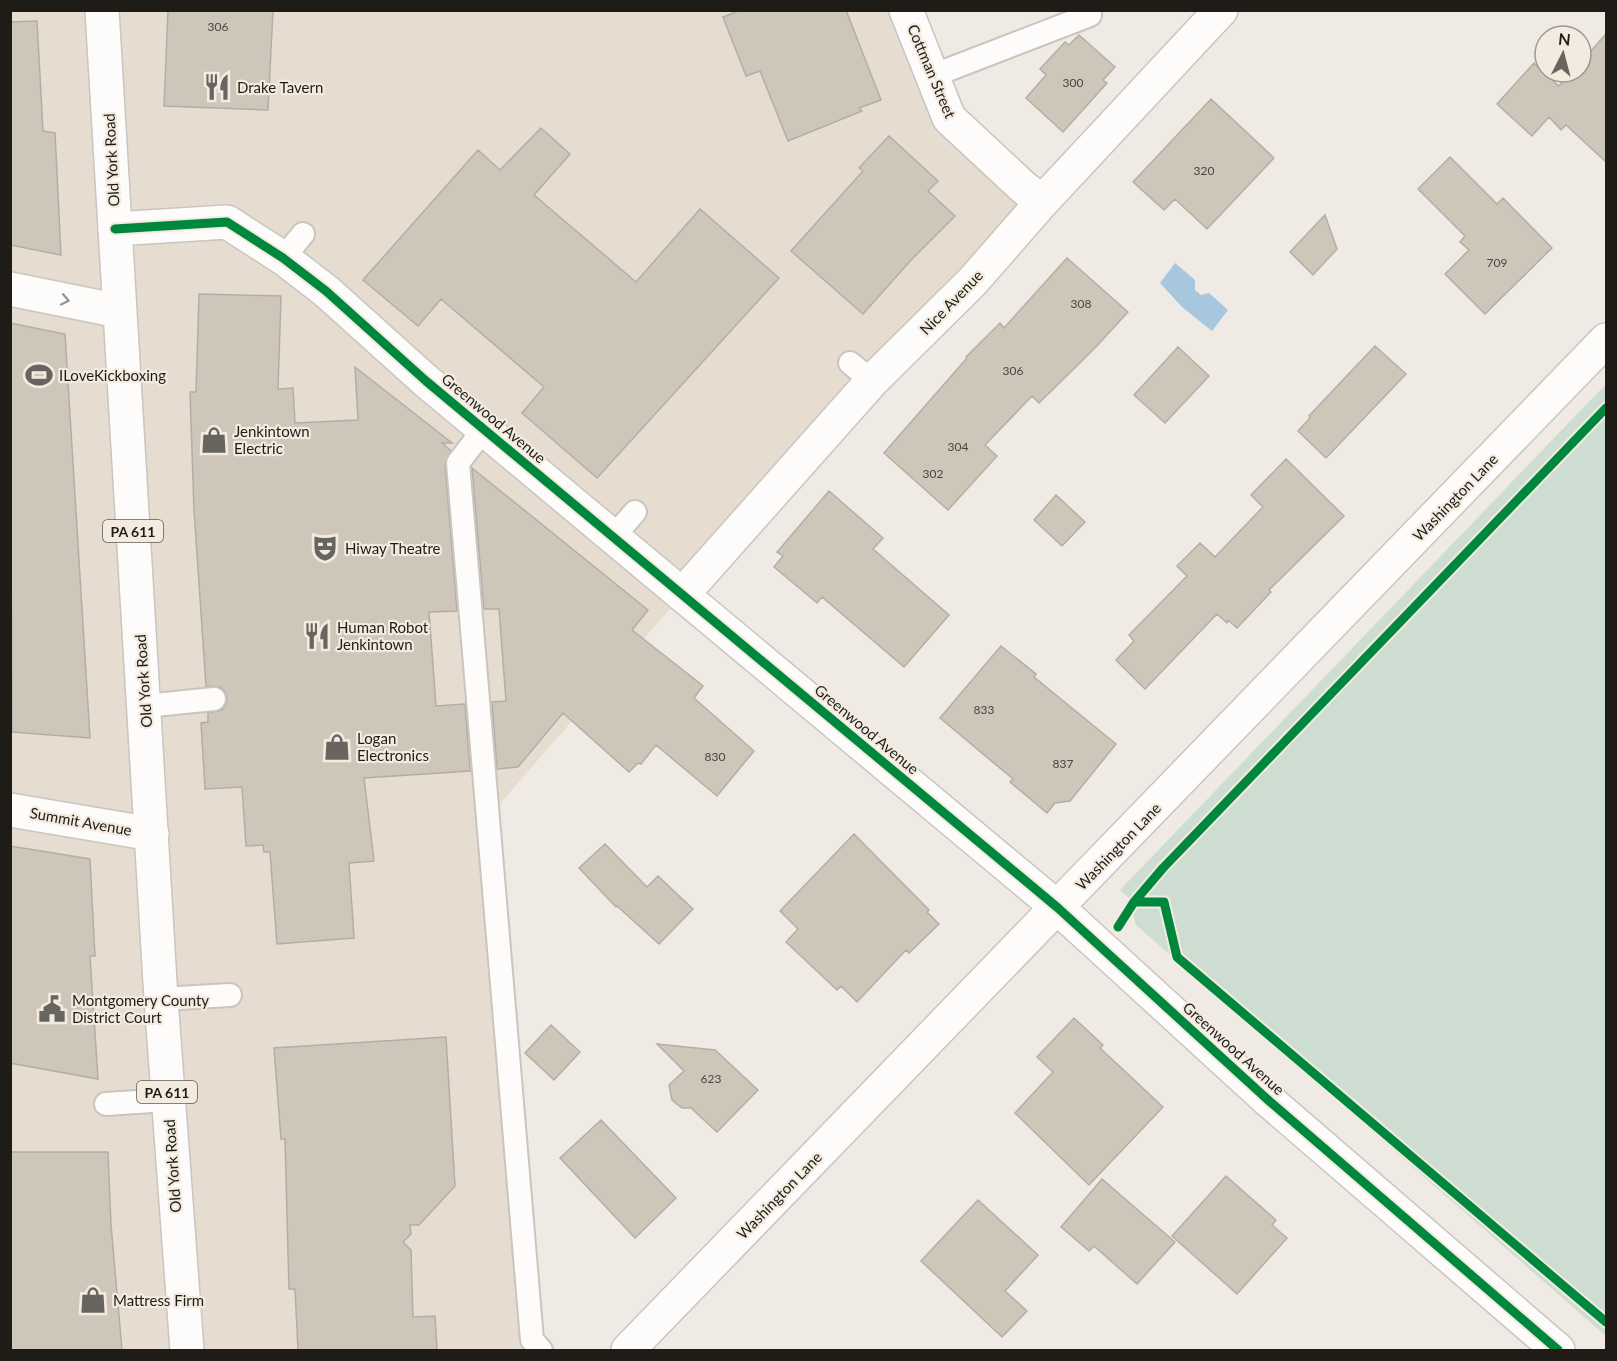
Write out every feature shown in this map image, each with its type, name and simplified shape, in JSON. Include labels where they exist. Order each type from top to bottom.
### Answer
[{"type":"main road","name":"Old York Road","points":[[102,10],[167,1100],[187,1350]]},
{"type":"main road","name":"Cottman Street","points":[[906,10],[949,118],[1023,188],[1042,202]]},
{"type":"main road","name":"Nice Avenue","points":[[682,595],[861,372],[973,281],[1042,202],[1221,10]]},
{"type":"main road","name":"Greenwood Avenue","points":[[115,229],[227,222],[293,246],[326,291],[426,381],[1058,908],[1267,1099],[1558,1350]]},
{"type":"main road","points":[[10,289],[119,311]]},
{"type":"main road","name":"Washington Lane","points":[[628,1350],[1606,340]]},
{"type":"main road","name":"Summit Avenue","points":[[10,810],[152,834]]},
{"type":"lane","points":[[932,76],[1090,15],[1088,10]]},
{"type":"lane","points":[[484,429],[458,463],[472,684],[497,982],[532,1340],[541,1350]]},
{"type":"lane","points":[[613,537],[635,512]]},
{"type":"lane","points":[[145,706],[214,699]]},
{"type":"lane","points":[[161,999],[230,995]]},
{"type":"lane","points":[[106,1104],[167,1100]]},
{"type":"shaded area","points":[[10,11],[906,11],[932,76],[1042,202],[682,595],[489,816],[541,1350],[11,1350]]},
{"type":"green space","points":[[1606,384],[1606,1336],[1136,925],[1128,897],[1120,890]]},
{"type":"water","points":[[1175,263],[1195,280],[1195,290],[1201,295],[1209,293],[1228,310],[1212,331],[1182,307],[1160,283]]},
{"type":"building","name":"Drake Tavern","points":[[168,10],[273,10],[268,110],[164,106]]},
{"type":"building","points":[[741,10],[846,10],[881,100],[859,108],[862,111],[788,141],[760,71],[746,76],[723,17]]},
{"type":"building","points":[[37,21],[43,131],[55,133],[61,255],[10,245],[10,22]]},
{"type":"building","points":[[1606,34],[1606,162],[1566,125],[1561,130],[1549,117],[1532,136],[1497,104],[1533,64],[1533,84],[1557,84],[1559,86],[1561,84],[1593,84],[1593,49]]},
{"type":"building","points":[[1079,35],[1115,67],[1103,80],[1107,83],[1063,132],[1026,98],[1046,75],[1040,69],[1065,42],[1069,45]]},
{"type":"building","points":[[1211,99],[1274,158],[1207,229],[1175,199],[1164,210],[1133,182]]},
{"type":"building","points":[[541,128],[570,154],[534,195],[636,282],[700,209],[779,278],[597,478],[522,413],[544,387],[441,299],[418,326],[363,280],[478,150],[500,170]]},
{"type":"building","points":[[889,136],[938,181],[928,191],[955,216],[912,259],[863,314],[791,251],[863,171],[859,168]]},
{"type":"building","points":[[1450,157],[1497,204],[1503,198],[1552,248],[1485,314],[1445,274],[1469,250],[1460,242],[1465,236],[1418,189]]},
{"type":"building","points":[[1325,215],[1337,249],[1313,275],[1290,252]]},
{"type":"building","points":[[1067,258],[1128,312],[1039,403],[1032,396],[985,445],[997,456],[948,510],[884,453],[966,357],[1000,323],[1004,328]]},
{"type":"building","points":[[199,294],[281,296],[278,389],[293,388],[295,423],[358,420],[355,367],[452,443],[442,443],[451,451],[445,464],[457,611],[429,612],[436,706],[465,704],[470,771],[364,778],[374,861],[349,863],[354,938],[277,944],[270,852],[264,852],[263,845],[246,846],[242,787],[205,789],[201,723],[208,722],[208,713],[222,710],[227,698],[220,687],[206,686],[194,510],[190,392],[196,392]]},
{"type":"building","points":[[10,323],[65,334],[90,738],[12,732]]},
{"type":"building","points":[[1375,346],[1406,374],[1326,458],[1298,431],[1310,418],[1309,416]]},
{"type":"building","points":[[1178,347],[1209,376],[1165,423],[1134,395]]},
{"type":"building","points":[[1286,459],[1344,516],[1269,590],[1271,592],[1237,628],[1217,614],[1145,689],[1116,660],[1134,641],[1129,635],[1187,576],[1177,566],[1200,543],[1215,557],[1263,507],[1251,495]]},
{"type":"building","points":[[472,468],[648,610],[632,630],[703,686],[694,698],[754,751],[717,796],[656,745],[641,764],[638,763],[629,772],[563,713],[518,767],[497,769],[492,702],[506,701],[499,609],[484,609]]},
{"type":"building","points":[[829,491],[883,538],[873,549],[949,615],[904,667],[822,597],[817,603],[774,567],[783,556],[777,552]]},
{"type":"building","points":[[1056,495],[1085,522],[1062,546],[1034,520]]},
{"type":"building","points":[[1001,646],[1036,674],[1034,677],[1116,744],[1070,801],[1055,803],[1047,813],[1010,782],[1013,779],[940,718]]},
{"type":"building","points":[[854,834],[929,910],[927,912],[939,924],[909,953],[906,950],[857,1002],[841,986],[837,990],[786,942],[798,929],[780,911]]},
{"type":"building","points":[[605,844],[647,887],[658,876],[693,909],[659,944],[616,907],[579,868]]},
{"type":"building","points":[[10,846],[90,859],[95,956],[90,956],[98,1079],[10,1063]]},
{"type":"building","points":[[1074,1018],[1103,1045],[1100,1048],[1163,1107],[1089,1185],[1015,1113],[1053,1072],[1037,1057]]},
{"type":"building","points":[[551,1025],[580,1052],[554,1080],[525,1053]]},
{"type":"building","points":[[446,1037],[455,1186],[419,1225],[410,1225],[411,1234],[403,1242],[411,1250],[413,1317],[435,1316],[437,1350],[298,1350],[295,1289],[289,1289],[285,1139],[281,1139],[274,1048]]},
{"type":"building","points":[[657,1044],[715,1050],[758,1090],[717,1132],[691,1108],[682,1108],[672,1100],[669,1085],[684,1071]]},
{"type":"building","points":[[601,1120],[676,1198],[635,1238],[560,1158]]},
{"type":"building","points":[[10,1152],[108,1152],[111,1225],[122,1350],[10,1350]]},
{"type":"building","points":[[1226,1176],[1276,1220],[1272,1225],[1287,1238],[1237,1294],[1172,1236]]},
{"type":"building","points":[[1102,1179],[1175,1242],[1137,1284],[1094,1246],[1089,1251],[1061,1227]]},
{"type":"building","points":[[978,1200],[1038,1255],[1005,1291],[1027,1311],[1002,1337],[921,1261]]},
{"type":"cycle path","points":[[115,229],[227,222],[283,258],[326,291],[426,381],[1058,908],[1267,1099],[1558,1350]]},
{"type":"cycle path","points":[[1118,927],[1134,902],[1163,868],[1606,408]]},
{"type":"cycle path","points":[[1134,902],[1164,902],[1177,957],[1606,1322]]},
{"type":"place","name":"Drake Tavern","points":[[217,87]]},
{"type":"place","name":"ILoveKickboxing","points":[[39,375]]},
{"type":"place","name":"Jenkintown Electric","points":[[214,440]]},
{"type":"place","name":"Hiway Theatre","points":[[325,548]]},
{"type":"place","name":"Human Robot Jenkintown","points":[[317,636]]},
{"type":"place","name":"Logan Electronics","points":[[337,747]]},
{"type":"place","name":"Montgomery County District Court","points":[[52,1009]]},
{"type":"place","name":"Mattress Firm","points":[[93,1300]]}]
